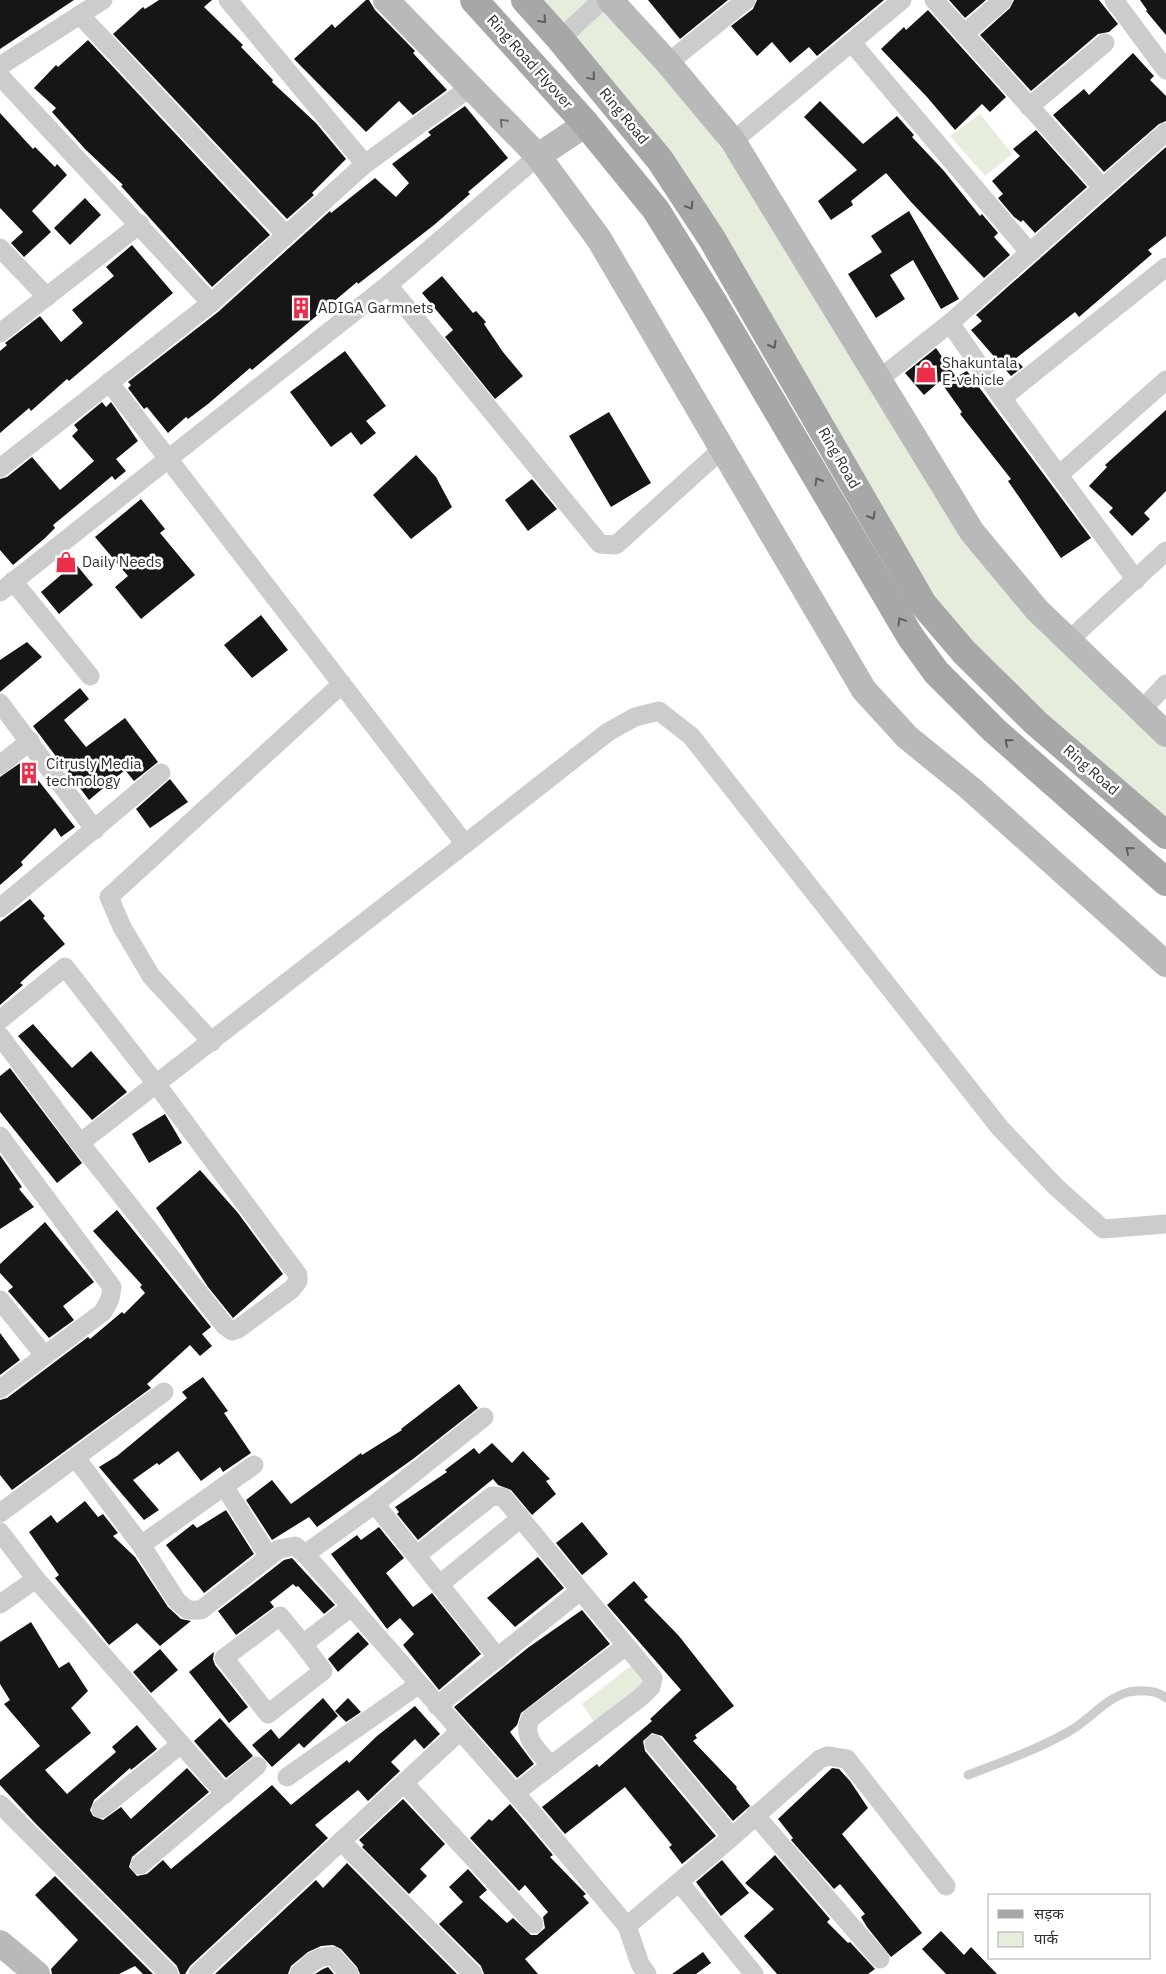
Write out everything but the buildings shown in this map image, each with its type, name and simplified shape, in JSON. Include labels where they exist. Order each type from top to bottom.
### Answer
[{"type":"main road","name":"Ring Road Flyover","points":[[474,0],[586,124]]},
{"type":"main road","points":[[525,0],[560,40]]},
{"type":"main road","name":"Ring Road","points":[[560,40],[660,160],[712,239],[923,604],[964,652],[1036,724],[1166,835]]},
{"type":"main road","name":"Ring Road","points":[[586,124],[656,210],[910,636],[936,672],[994,730],[1166,882]]},
{"type":"street","points":[[0,66],[103,0]]},
{"type":"street","points":[[228,0],[365,164]]},
{"type":"street","points":[[386,0],[469,88],[538,156],[599,239],[864,690],[907,737],[971,789],[1166,964]]},
{"type":"street","points":[[560,40],[602,0]]},
{"type":"street","points":[[610,0],[668,63],[733,141],[972,532],[1036,610],[1166,734]]},
{"type":"street","points":[[668,63],[746,0]]},
{"type":"street","points":[[733,141],[902,0]]},
{"type":"street","points":[[934,0],[1102,187]]},
{"type":"street","points":[[964,34],[1003,0]]},
{"type":"street","points":[[1114,0],[1166,70]]},
{"type":"street","points":[[80,15],[285,234]]},
{"type":"street","points":[[1029,107],[1105,42]]},
{"type":"street","points":[[852,43],[1030,252]]},
{"type":"street","points":[[0,76],[140,224],[211,303]]},
{"type":"street","points":[[0,468],[211,303],[285,234],[365,164],[469,88]]},
{"type":"street","points":[[90,676],[7,587],[168,457],[388,285],[538,156],[586,124]]},
{"type":"street","points":[[878,380],[950,323],[1166,132]]},
{"type":"street","points":[[0,333],[140,224]]},
{"type":"street","points":[[0,248],[47,297]]},
{"type":"street","points":[[1002,398],[1166,267]]},
{"type":"street","points":[[388,285],[600,544],[616,546],[722,450]]},
{"type":"street","points":[[950,323],[1002,398],[1136,580]]},
{"type":"street","points":[[1059,475],[1166,380]]},
{"type":"street","points":[[109,382],[464,844]]},
{"type":"street","points":[[1068,641],[1166,551]]},
{"type":"street","points":[[212,1042],[151,976],[122,927],[109,897],[342,684]]},
{"type":"street","points":[[1141,711],[1166,684]]},
{"type":"street","points":[[0,703],[95,830]]},
{"type":"street","points":[[80,1143],[157,1085],[608,732],[636,717],[659,711],[691,736],[1000,1128],[1056,1187],[1103,1229],[1166,1224]]},
{"type":"street","points":[[0,765],[30,741]]},
{"type":"street","points":[[0,908],[161,773]]},
{"type":"street","points":[[0,1020],[65,966],[157,1085],[298,1275],[298,1281],[292,1289],[238,1329],[232,1331],[225,1326],[80,1143],[0,1036]]},
{"type":"street","points":[[0,1136],[112,1287],[110,1299],[103,1312],[0,1389]]},
{"type":"street","points":[[0,1300],[44,1355]]},
{"type":"street","points":[[0,1513],[164,1392]]},
{"type":"street","points":[[305,1554],[375,1504],[484,1417]]},
{"type":"street","points":[[76,1458],[141,1545],[177,1601],[194,1612],[201,1610],[279,1549],[295,1546],[305,1554],[418,1685],[515,1793],[626,1926],[640,1964],[647,1974]]},
{"type":"street","points":[[141,1545],[254,1465]]},
{"type":"street","points":[[224,1486],[269,1557]]},
{"type":"street","points":[[417,1555],[492,1496],[503,1497],[653,1678],[652,1687],[515,1793]]},
{"type":"street","points":[[375,1504],[498,1658]]},
{"type":"street","points":[[440,1584],[521,1518]]},
{"type":"street","points":[[0,1532],[36,1579],[225,1794]]},
{"type":"street","points":[[0,1604],[36,1579]]},
{"type":"street","points":[[437,1706],[580,1591]]},
{"type":"street","points":[[303,1644],[351,1607]]},
{"type":"street","points":[[280,1616],[303,1644],[323,1672],[268,1714],[224,1658],[280,1616]]},
{"type":"street","points":[[551,1766],[527,1736],[526,1727],[531,1718],[626,1646]]},
{"type":"street","points":[[287,1777],[418,1685]]},
{"type":"street","points":[[198,1974],[460,1731]]},
{"type":"street","points":[[101,1808],[181,1744]]},
{"type":"street","points":[[654,1744],[732,1837]]},
{"type":"street","points":[[626,1926],[732,1837],[820,1759],[828,1756],[847,1759],[946,1886]]},
{"type":"street","points":[[140,1865],[257,1766]]},
{"type":"street","points":[[404,1783],[534,1924]]},
{"type":"street","points":[[0,1804],[169,1974]]},
{"type":"street","points":[[755,1815],[880,1959]]},
{"type":"street","points":[[341,1841],[473,1974]]},
{"type":"street","points":[[679,1882],[754,1974]]},
{"type":"street","points":[[0,1944],[37,1974]]},
{"type":"street","points":[[299,1974],[315,1959],[326,1955],[333,1956],[350,1974]]},
{"type":"lane","points":[[968,1775],[1045,1744],[1071,1731],[1098,1709],[1128,1692],[1147,1691],[1161,1694],[1166,1698]]},
{"type":"green space","points":[[522,0],[613,0],[788,240],[1034,621],[1166,742],[1166,823],[923,604],[645,140]]},
{"type":"green space","points":[[980,114],[1012,154],[985,176],[950,136]]},
{"type":"green space","points":[[633,1664],[649,1685],[597,1726],[582,1704]]},
{"type":"place","name":"ADIGA Garmnets","points":[[301,308]]},
{"type":"place","name":"Shakuntala E-vehicle","points":[[926,372]]},
{"type":"place","name":"Daily Needs","points":[[66,562]]},
{"type":"place","name":"Citrusly Media technology","points":[[29,773]]}]
